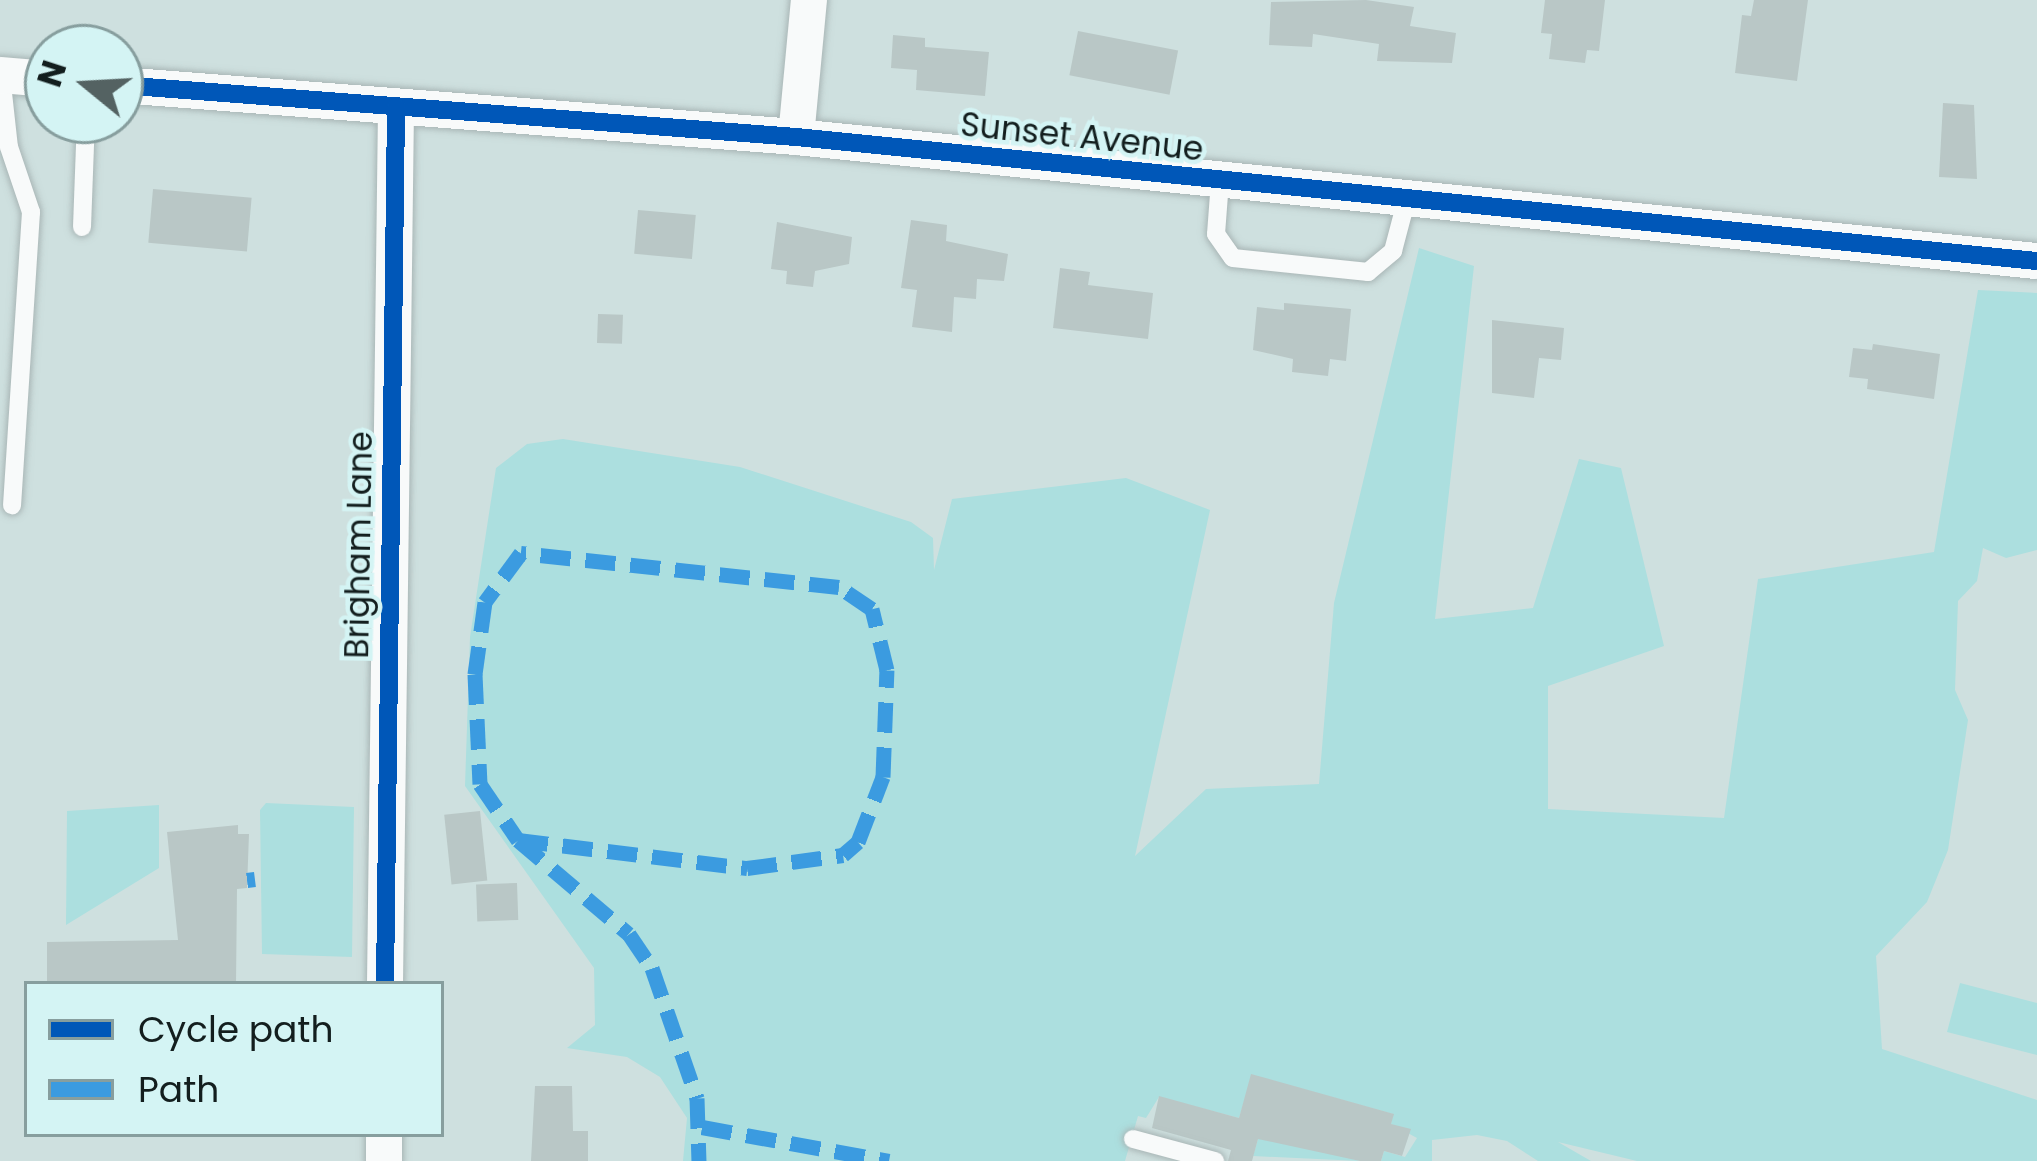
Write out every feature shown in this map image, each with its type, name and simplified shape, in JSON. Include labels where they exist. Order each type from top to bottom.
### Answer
[{"type":"street","points":[[796,137],[809,0]]},
{"type":"street","name":"Sunset Avenue","points":[[144,87],[796,137],[2037,261]]},
{"type":"street","name":"Brigham Lane","points":[[385,981],[396,107]]},
{"type":"lane","points":[[1,75],[5,147],[31,212],[12,505]]},
{"type":"lane","points":[[82,227],[85,144]]},
{"type":"lane","points":[[1220,181],[1216,234],[1233,258],[1367,272],[1393,251],[1407,198]]},
{"type":"lane","points":[[1132,1138],[1215,1161]]},
{"type":"shaded area","points":[[1419,248],[1474,266],[1435,619],[1533,608],[1579,459],[1621,468],[1664,646],[1548,686],[1548,809],[1724,818],[1758,579],[1934,552],[1978,290],[2037,293],[2037,550],[2006,558],[1983,548],[1977,581],[1958,601],[1955,690],[1968,720],[1948,850],[1927,902],[1876,956],[1882,1049],[2037,1100],[2037,1161],[1637,1161],[1558,1142],[1591,1161],[1538,1161],[1507,1141],[1477,1135],[1432,1140],[1432,1161],[1381,1161],[1384,1151],[1405,1157],[1417,1138],[1391,1124],[1393,1114],[1252,1075],[1239,1118],[1159,1097],[1146,1118],[1138,1116],[1125,1161],[683,1161],[687,1118],[660,1077],[627,1057],[567,1048],[595,1025],[594,968],[465,786],[470,637],[496,468],[527,444],[563,439],[740,467],[911,522],[933,538],[934,570],[952,499],[1126,478],[1210,510],[1135,856],[1206,789],[1319,784],[1334,603]]},
{"type":"shaded area","points":[[266,803],[354,807],[352,957],[262,954],[260,810]]},
{"type":"shaded area","points":[[159,805],[159,868],[66,925],[67,811]]},
{"type":"shaded area","points":[[1960,983],[2037,1003],[2037,1055],[1947,1032]]},
{"type":"shaded area","points":[[1277,1138],[1360,1161],[1253,1156],[1258,1139]]},
{"type":"building","points":[[1366,0],[1414,7],[1410,26],[1456,33],[1452,63],[1377,61],[1379,44],[1313,34],[1312,47],[1269,45],[1271,2]]},
{"type":"building","points":[[1545,0],[1605,0],[1599,51],[1587,50],[1585,63],[1549,59],[1552,34],[1541,33]]},
{"type":"building","points":[[1754,0],[1808,0],[1797,81],[1735,73],[1742,15],[1751,16]]},
{"type":"building","points":[[1078,31],[1178,50],[1170,95],[1069,75]]},
{"type":"building","points":[[893,35],[925,38],[925,47],[989,52],[985,96],[916,90],[917,70],[891,68]]},
{"type":"building","points":[[1943,103],[1974,105],[1977,179],[1939,177]]},
{"type":"building","points":[[153,189],[252,198],[247,251],[148,243]]},
{"type":"building","points":[[638,210],[696,215],[692,259],[634,254]]},
{"type":"building","points":[[911,220],[947,225],[946,241],[1008,254],[1004,281],[977,279],[976,299],[954,297],[952,332],[912,327],[917,290],[901,288]]},
{"type":"building","points":[[777,222],[852,237],[849,264],[815,271],[813,287],[786,284],[787,271],[771,269]]},
{"type":"building","points":[[1060,268],[1090,272],[1088,285],[1153,293],[1148,339],[1053,328]]},
{"type":"building","points":[[1284,303],[1351,309],[1346,361],[1330,359],[1328,376],[1292,372],[1293,359],[1253,350],[1257,307],[1284,310]]},
{"type":"building","points":[[598,314],[623,315],[622,344],[597,343]]},
{"type":"building","points":[[1492,320],[1564,328],[1561,360],[1539,358],[1534,398],[1492,393]]},
{"type":"building","points":[[1873,344],[1940,354],[1934,399],[1867,389],[1868,379],[1849,377],[1853,348],[1872,350]]},
{"type":"building","points":[[480,811],[487,881],[452,884],[444,815]]},
{"type":"building","points":[[238,825],[238,834],[249,834],[247,888],[237,889],[236,981],[47,981],[47,942],[178,940],[167,832]]},
{"type":"building","points":[[517,883],[518,920],[477,921],[476,884]]},
{"type":"building","points":[[1251,1074],[1394,1114],[1391,1124],[1411,1129],[1402,1156],[1384,1151],[1381,1161],[1360,1161],[1258,1139],[1252,1161],[1228,1161],[1231,1150],[1152,1128],[1159,1096],[1239,1118]]},
{"type":"building","points":[[535,1086],[572,1086],[573,1131],[588,1131],[588,1161],[531,1161]]},
{"type":"marked path","points":[[518,840],[747,868],[843,855],[858,842],[883,777],[887,670],[872,609],[839,587],[521,553],[485,602],[475,674],[480,784],[518,840],[629,934],[652,968],[697,1098],[699,1161]]},
{"type":"marked path","points":[[247,880],[255,879]]},
{"type":"marked path","points":[[702,1127],[889,1161]]},
{"type":"cycle path","points":[[144,87],[796,137],[2037,261]]},
{"type":"cycle path","points":[[385,981],[396,107]]}]
